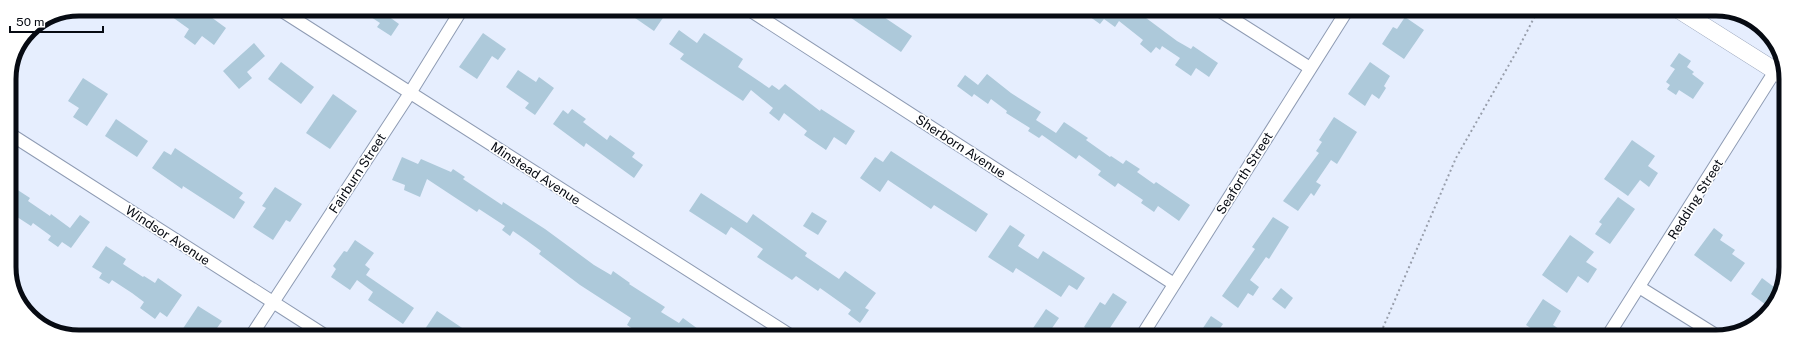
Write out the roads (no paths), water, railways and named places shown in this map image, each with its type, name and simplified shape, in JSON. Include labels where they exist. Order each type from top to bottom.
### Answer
[{"type":"main road","points":[[1689,16],[1778,67]]},
{"type":"street","name":"Minstead Avenue","points":[[290,16],[782,330]]},
{"type":"street","name":"Fairburn Street","points":[[255,330],[410,93],[458,16]]},
{"type":"street","name":"Sherborn Avenue","points":[[759,16],[1174,284]]},
{"type":"street","points":[[1228,16],[1310,68]]},
{"type":"street","name":"Seaforth Street","points":[[1145,330],[1344,16]]},
{"type":"street","name":"Redding Street","points":[[1611,330],[1778,73]]},
{"type":"street","name":"Windsor Avenue","points":[[16,138],[316,330]]},
{"type":"street","points":[[1639,287],[1708,330]]}]
